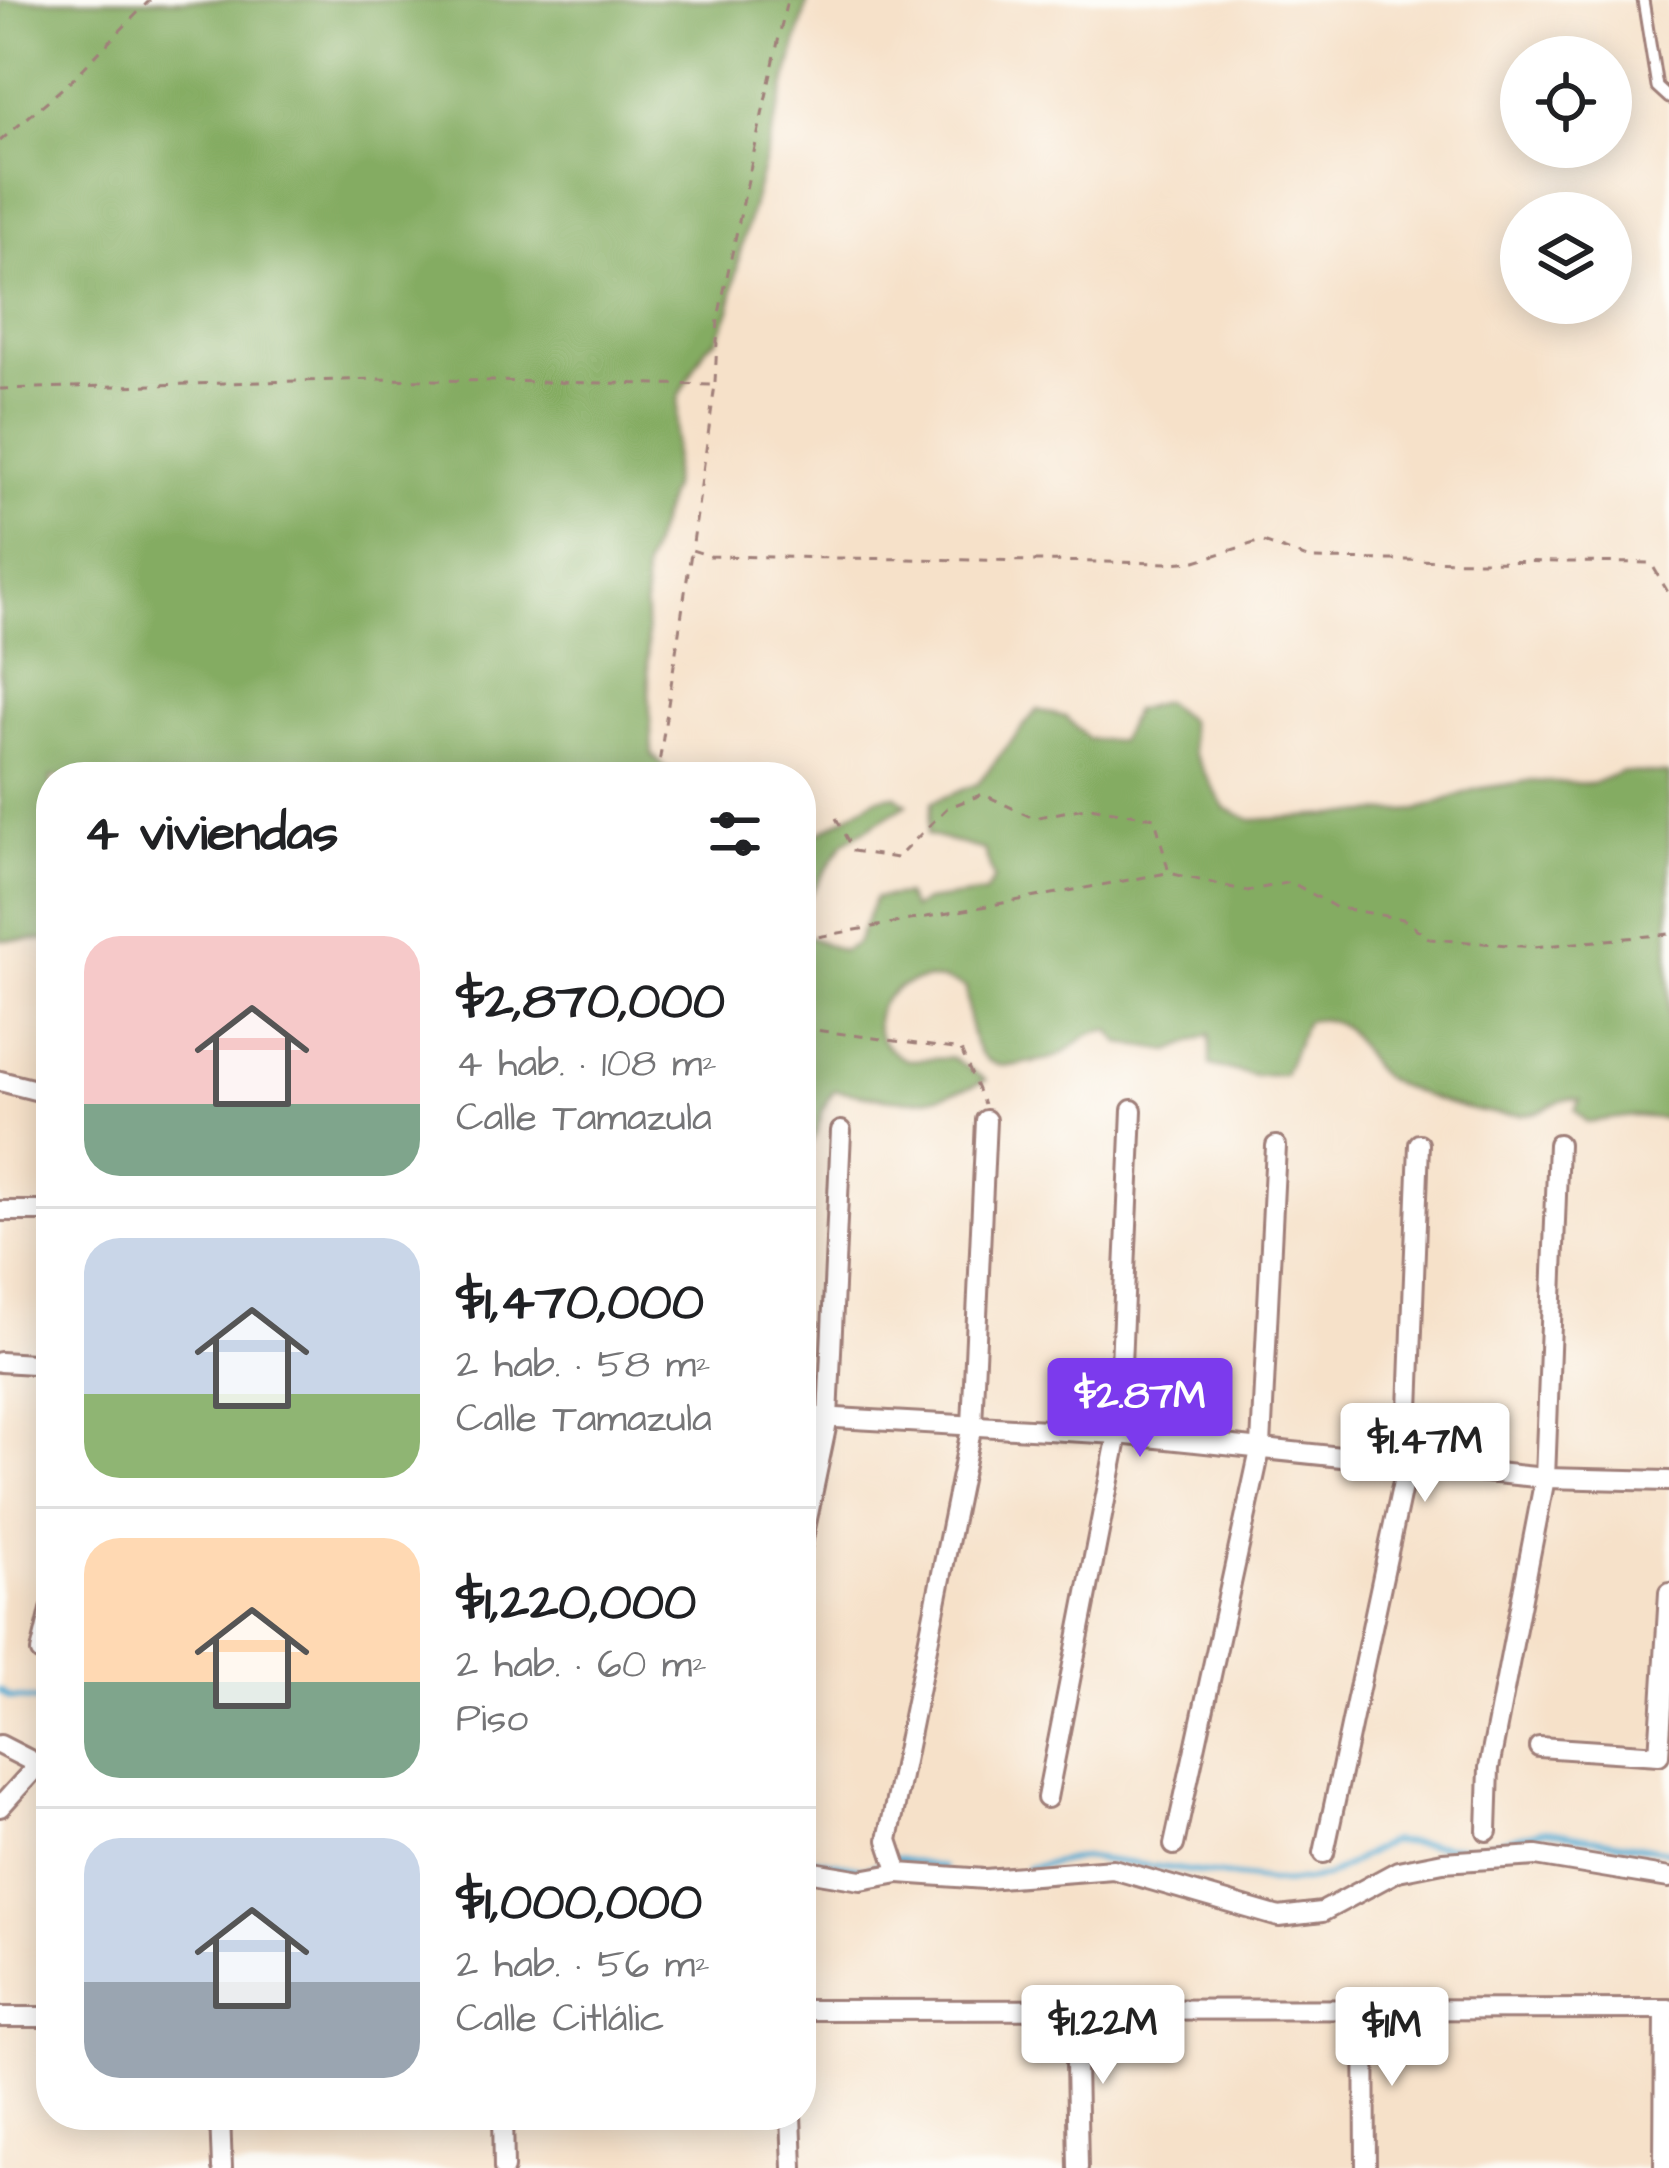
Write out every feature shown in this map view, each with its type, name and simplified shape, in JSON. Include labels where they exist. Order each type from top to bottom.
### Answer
[{"type":"street","points":[[0,1081],[36,1090]]},
{"type":"street","points":[[1047,1798],[1118,1434],[1132,1110]]},
{"type":"street","points":[[899,1873],[888,1840],[972,1425],[986,1120]]},
{"type":"street","points":[[816,1476],[828,1418],[841,1131]]},
{"type":"street","points":[[1324,1853],[1407,1463],[1419,1144]]},
{"type":"street","points":[[1487,1831],[1489,1768],[1545,1478],[1558,1144]]},
{"type":"street","points":[[1174,1845],[1261,1446],[1276,1146]]},
{"type":"street","points":[[0,1211],[36,1211]]},
{"type":"street","points":[[0,1362],[36,1364]]},
{"type":"street","points":[[816,1417],[1118,1434],[1545,1478],[1669,1481]]},
{"type":"street","points":[[1539,1747],[1659,1755],[1669,1593]]},
{"type":"street","points":[[0,1745],[36,1763]]},
{"type":"street","points":[[0,1807],[36,1776]]},
{"type":"street","points":[[816,1872],[861,1880],[899,1873],[985,1879],[1113,1869],[1279,1917],[1322,1912],[1398,1871],[1443,1862],[1536,1856],[1669,1878]]},
{"type":"street","points":[[1075,2008],[1078,2168]]},
{"type":"street","points":[[1365,2009],[1366,2168]]},
{"type":"street","points":[[816,2010],[1667,2009],[1664,2168]]},
{"type":"street","points":[[0,2018],[36,2017]]},
{"type":"street","points":[[221,2130],[222,2168]]},
{"type":"street","points":[[503,2130],[504,2168]]},
{"type":"street","points":[[792,2130],[793,2168]]},
{"type":"lane","points":[[1643,0],[1658,87],[1669,98]]},
{"type":"path","points":[[0,141],[70,82],[150,0]]},
{"type":"path","points":[[659,762],[715,385],[718,318],[787,0]]},
{"type":"path","points":[[0,389],[376,380],[715,385]]},
{"type":"path","points":[[692,550],[728,559],[1170,562],[1196,561],[1267,541],[1310,559],[1638,561],[1651,563],[1669,594]]},
{"type":"path","points":[[836,818],[853,851],[897,858],[947,808],[983,794],[1033,818],[1090,807],[1155,818],[1169,873]]},
{"type":"path","points":[[816,937],[1169,873],[1247,891],[1291,882],[1335,907],[1403,919],[1430,939],[1534,947],[1669,934]]},
{"type":"path","points":[[816,1030],[961,1050],[986,1120]]},
{"type":"green space","points":[[0,0],[808,0],[740,252],[730,310],[718,338],[706,347],[679,396],[671,487],[644,570],[652,755],[659,762],[36,762],[36,940],[0,940]]},
{"type":"green space","points":[[1163,702],[1188,720],[1193,753],[1225,808],[1252,820],[1418,810],[1476,789],[1529,781],[1592,784],[1621,772],[1669,774],[1669,1119],[1634,1116],[1587,1122],[1575,1110],[1580,1100],[1572,1099],[1529,1114],[1460,1107],[1382,1076],[1348,1031],[1324,1020],[1306,1021],[1284,1075],[1255,1076],[1210,1065],[1210,1034],[1170,1051],[1120,1043],[1110,1030],[1088,1035],[1056,1057],[1005,1066],[992,1063],[976,1046],[966,988],[942,980],[919,980],[900,987],[878,1014],[877,1030],[887,1046],[907,1060],[952,1058],[986,1080],[927,1099],[835,1090],[816,1132],[816,940],[843,951],[857,943],[875,898],[905,895],[912,909],[925,901],[985,893],[994,879],[984,850],[927,835],[932,802],[977,784],[1037,710],[1066,717],[1088,739],[1119,741],[1134,710]]},
{"type":"green space","points":[[895,795],[907,804],[843,843],[816,886],[816,835],[877,798]]},
{"type":"waterway","points":[[0,1690],[10,1698],[36,1701]]},
{"type":"waterway","points":[[1027,1868],[1081,1857],[1285,1883],[1326,1877],[1390,1841],[1474,1848],[1544,1830],[1669,1851]]},
{"type":"waterway","points":[[816,1860],[865,1869],[893,1858],[943,1868]]}]
